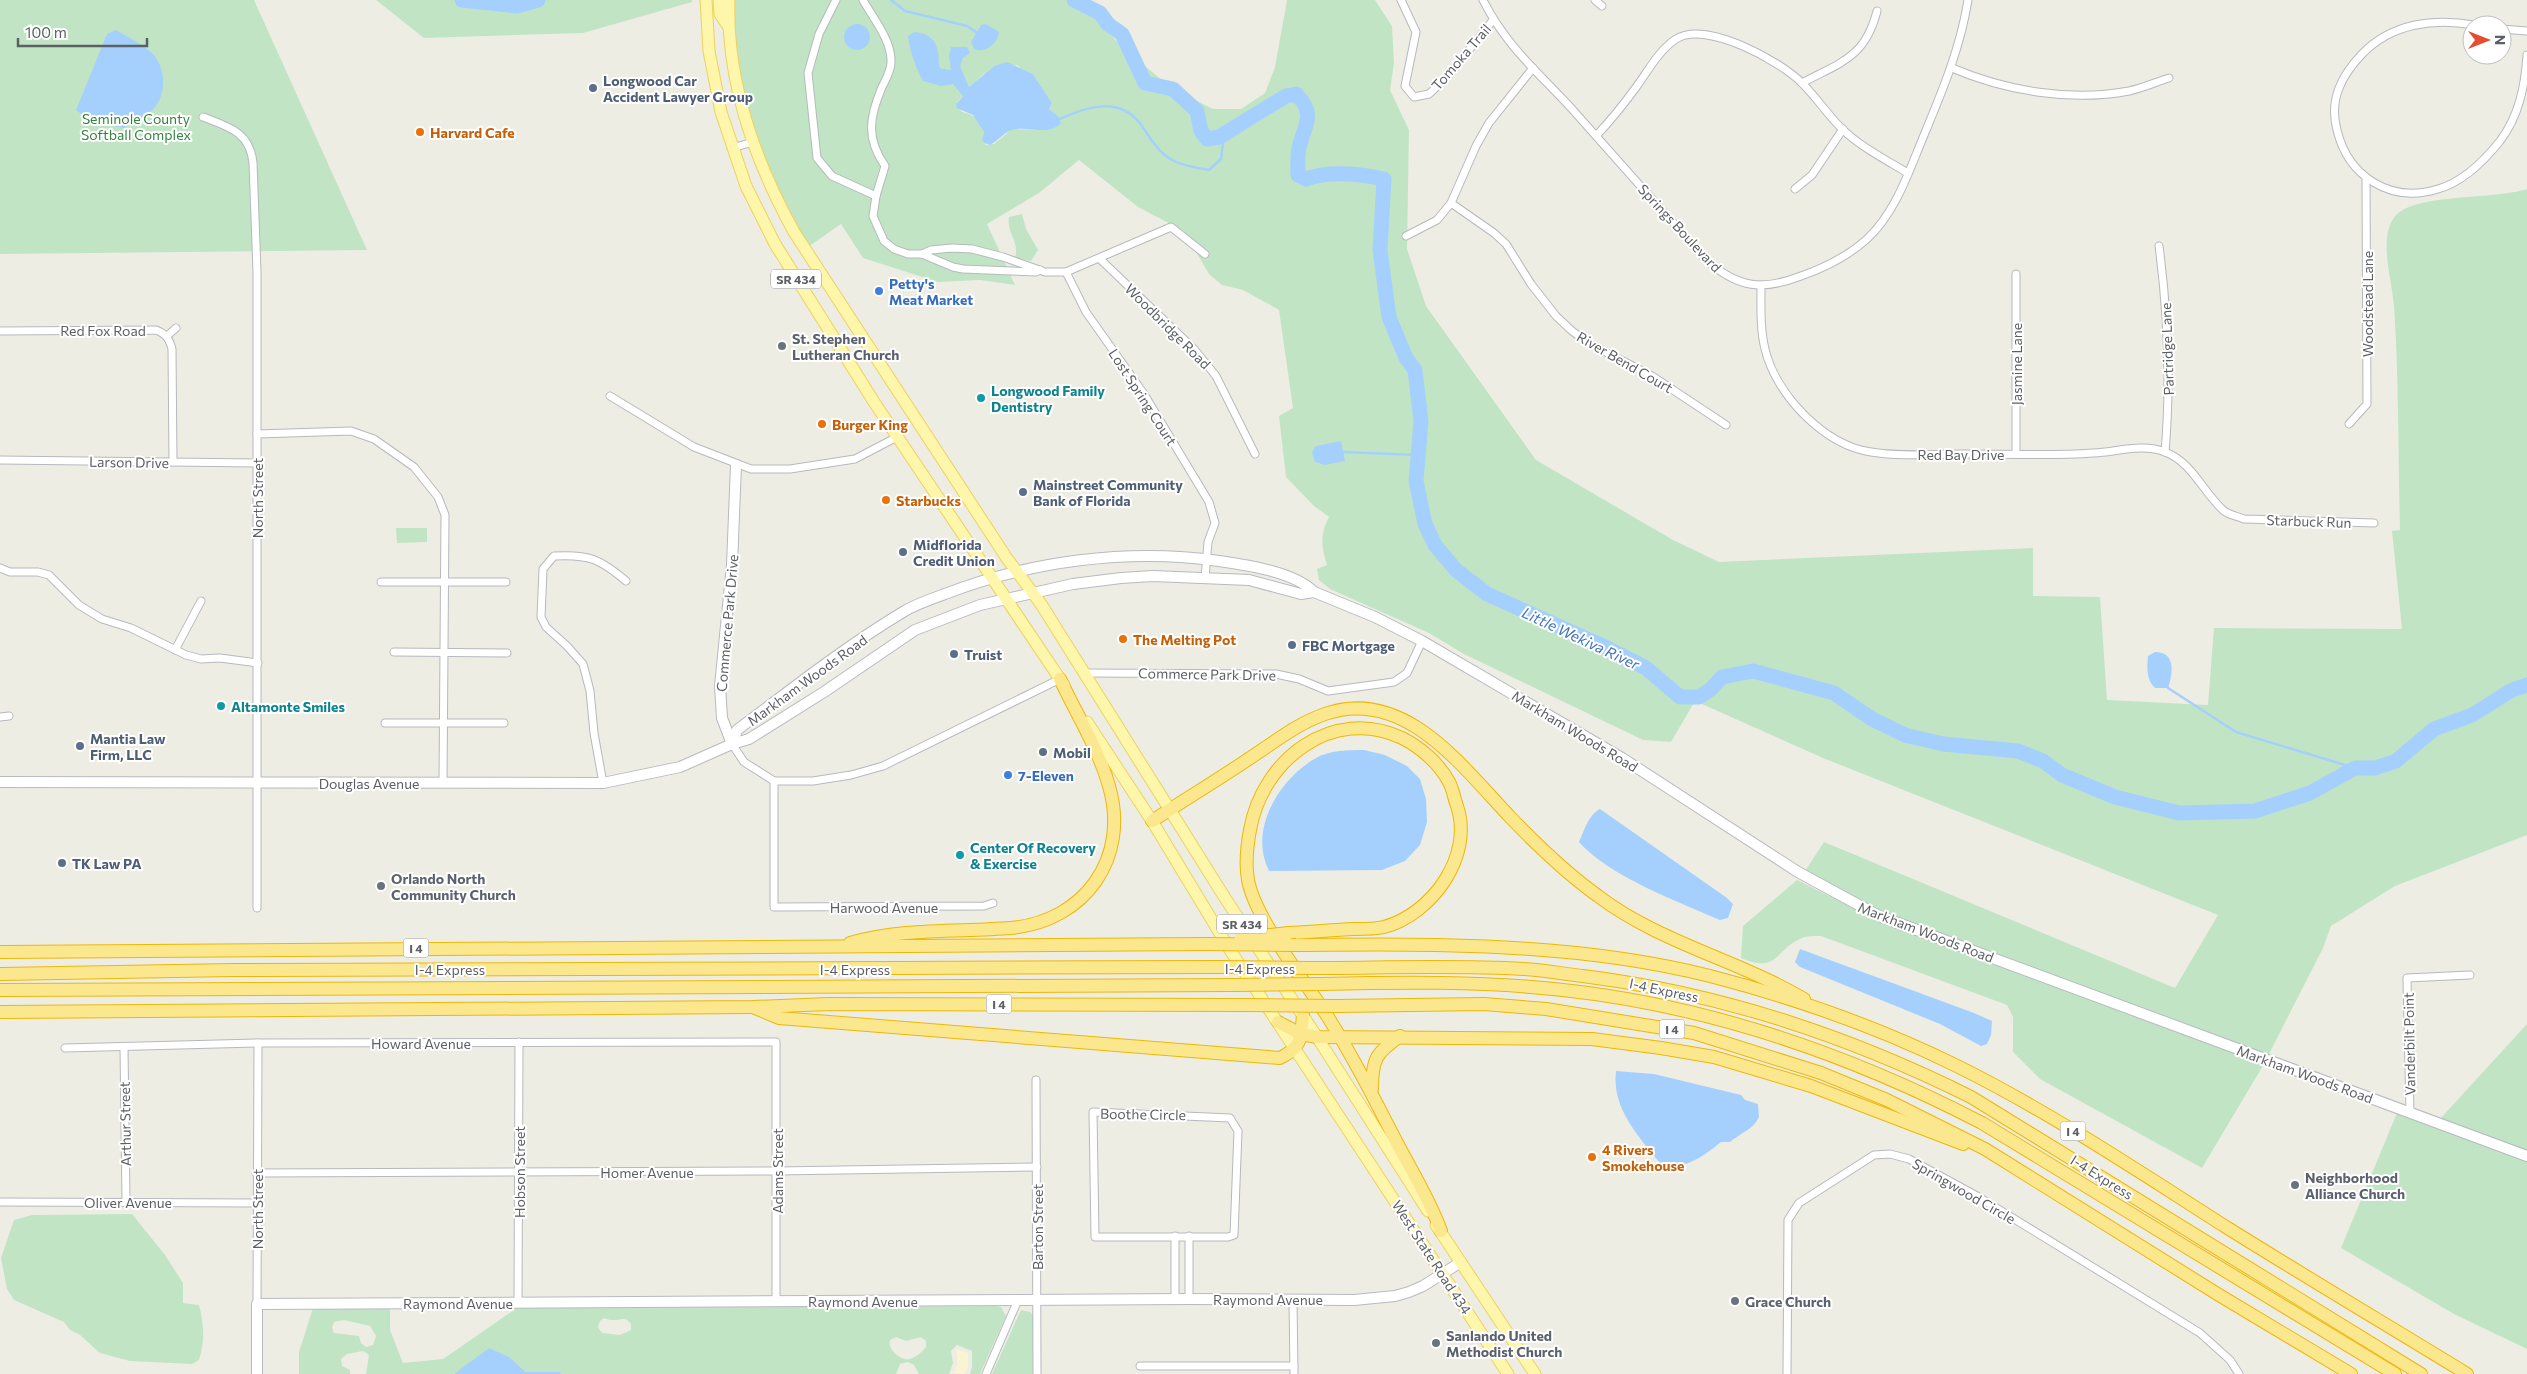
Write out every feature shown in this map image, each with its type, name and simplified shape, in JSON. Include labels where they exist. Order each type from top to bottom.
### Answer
[{"type":"highway","points":[[833,947],[877,935],[1011,928],[1035,924],[1062,914],[1087,893],[1100,876],[1110,849],[1114,817],[1112,796],[1105,774],[1060,679]]},
{"type":"highway","points":[[1152,821],[1295,728],[1325,714],[1370,709],[1394,716],[1431,736],[1539,846],[1599,898],[1644,926],[1774,981],[1822,1009]]},
{"type":"highway","points":[[1207,944],[1289,933],[1383,927],[1402,920],[1423,906],[1439,890],[1451,870],[1457,851],[1460,831],[1459,811],[1449,782],[1435,762],[1414,744],[1391,733],[1364,728],[1333,732],[1307,743],[1286,760],[1266,782],[1253,812],[1246,848],[1248,880],[1258,909],[1340,1037],[1372,1091],[1408,1163],[1430,1201],[1441,1231]]},
{"type":"highway","name":"I 4","points":[[0,952],[484,947],[1454,944],[1512,946],[1584,954],[1709,976],[1822,1009],[1957,1066],[2071,1130],[2467,1374]]},
{"type":"highway","name":"I-4 Express","points":[[0,974],[254,970],[1220,967],[1524,969],[1637,983],[1766,1014],[1914,1068],[1988,1107],[2421,1374]]},
{"type":"highway","name":"I-4 Express","points":[[0,990],[1480,984],[1572,991],[1696,1013],[1842,1059],[1916,1089],[1982,1123],[2395,1374]]},
{"type":"highway","name":"I 4","points":[[0,1012],[753,1007],[829,1004],[1337,1006],[1484,1004],[1537,1008],[1694,1034],[1821,1073],[1887,1100],[1985,1149],[2219,1295],[2351,1374]]},
{"type":"highway","points":[[753,1007],[779,1018],[1280,1058],[1295,1049],[1301,1034],[1303,1015]]},
{"type":"highway","points":[[1278,1022],[1301,1034],[1318,1037],[1400,1036],[1592,1039],[1714,1057],[1811,1086],[1953,1142],[1985,1149]]},
{"type":"highway","points":[[1372,1091],[1373,1062],[1379,1052],[1400,1036]]},
{"type":"main road","name":"SR 434","points":[[706,0],[713,77],[732,148],[746,186],[775,244],[898,437],[1007,597],[1152,821],[1205,910],[1295,1049]]},
{"type":"main road","points":[[719,0],[720,14],[728,26]]},
{"type":"main road","name":"SR 434","points":[[729,0],[728,26],[737,85],[752,142],[778,203],[813,265],[1033,592],[1224,898],[1318,1037],[1460,1262],[1535,1374]]},
{"type":"main road","name":"Commerce Park Drive","points":[[732,744],[722,718],[720,686],[732,565],[736,465]]},
{"type":"main road","name":"Markham Woods Road","points":[[732,744],[737,730],[841,652],[903,612],[971,584],[992,577],[1072,561],[1122,557],[1153,556],[1206,559],[1236,564],[1305,582],[1314,592],[1375,617],[1422,641],[1622,758],[1798,872],[1879,916],[2527,1156]]},
{"type":"main road","name":"Markham Woods Road","points":[[732,744],[749,739],[915,630],[1007,597],[1073,584],[1153,576],[1249,580],[1301,594],[1314,592]]},
{"type":"main road","name":"Douglas Avenue","points":[[0,782],[257,784],[603,782],[680,767],[732,744]]},
{"type":"main road","name":"West State Road 434","points":[[1295,1049],[1508,1374]]},
{"type":"main road","name":"Raymond Avenue","points":[[257,1304],[1175,1299],[1354,1300],[1395,1296],[1423,1286],[1460,1262]]},
{"type":"main road","name":"North Street","points":[[257,1304],[257,1374]]},
{"type":"street","points":[[836,0],[819,34],[808,73],[818,158],[832,176],[876,196]]},
{"type":"street","points":[[863,0],[885,38],[891,58],[889,72],[874,108],[872,126],[874,150],[885,166],[876,196],[873,216],[884,241],[894,249],[922,254],[946,265],[963,269],[1036,272],[1040,270]]},
{"type":"street","name":"Tomoka Trail","points":[[1401,0],[1416,32],[1406,86],[1414,97],[1429,94],[1449,75],[1493,20]]},
{"type":"street","name":"Springs Boulevard","points":[[1483,0],[1493,20],[1515,51],[1596,136],[1707,261],[1726,277],[1761,285],[1782,284],[1843,257],[1867,239],[1893,205],[1952,68],[1968,0]]},
{"type":"street","points":[[1595,0],[1602,6]]},
{"type":"street","points":[[1802,83],[1859,50],[1872,31],[1877,11]]},
{"type":"street","points":[[2462,23],[2432,21],[2396,31],[2366,50],[2342,79],[2336,95],[2335,122],[2340,144],[2350,163],[2366,178],[2390,190],[2422,193],[2439,189],[2474,168],[2501,139],[2513,118],[2522,96],[2527,55]]},
{"type":"street","points":[[2512,30],[2527,32]]},
{"type":"street","points":[[1596,136],[1617,114],[1662,52],[1675,40],[1683,36],[1708,34],[1726,40],[1782,67],[1802,83],[1842,130],[1868,149],[1908,173]]},
{"type":"street","points":[[1406,236],[1437,220],[1451,204],[1476,146],[1489,123],[1532,68]]},
{"type":"street","points":[[1952,68],[1988,81],[2048,93],[2112,94],[2169,78]]},
{"type":"street","name":"North Street","points":[[203,117],[239,133],[252,150],[257,272],[257,908]]},
{"type":"street","points":[[1795,189],[1812,175],[1842,130]]},
{"type":"street","points":[[732,148],[752,142]]},
{"type":"street","name":"Woodstead Lane","points":[[2349,424],[2367,404],[2366,178]]},
{"type":"street","name":"River Bend Court","points":[[1451,204],[1494,233],[1506,244],[1531,284],[1556,316],[1572,331],[1590,344],[1652,376],[1726,426]]},
{"type":"street","points":[[922,254],[931,250],[972,249],[1003,257],[1040,270],[1066,272],[1172,227],[1205,254]]},
{"type":"street","name":"Partridge Lane","points":[[2159,246],[2166,303],[2170,377],[2165,452]]},
{"type":"street","name":"Woodbridge Road","points":[[1100,259],[1194,349],[1216,376],[1255,454]]},
{"type":"street","name":"Lost Spring Court","points":[[1066,272],[1086,312],[1144,394],[1209,502],[1215,524],[1206,559]]},
{"type":"street","name":"Jasmine Lane","points":[[2016,274],[2016,454]]},
{"type":"street","name":"Red Bay Drive","points":[[1761,285],[1762,333],[1765,351],[1774,371],[1787,394],[1802,412],[1838,441],[1870,452],[1885,454],[2095,453],[2131,449],[2165,452]]},
{"type":"street","points":[[173,462],[172,349],[167,336],[176,328]]},
{"type":"street","name":"Red Fox Road","points":[[0,331],[156,330],[167,336]]},
{"type":"street","points":[[610,396],[694,447],[736,465],[751,469],[790,469],[855,459],[898,437]]},
{"type":"street","points":[[257,434],[351,431],[374,439],[414,467],[438,497],[445,515],[443,783]]},
{"type":"street","name":"Starbuck Run","points":[[2165,452],[2194,474],[2224,512],[2244,519],[2374,523]]},
{"type":"street","name":"Larson Drive","points":[[0,460],[257,463]]},
{"type":"street","points":[[603,782],[594,734],[590,691],[583,664],[546,627],[542,617],[543,569],[554,556],[567,555],[605,563],[626,581]]},
{"type":"street","points":[[1205,578],[1206,559]]},
{"type":"street","points":[[0,568],[10,572],[38,572],[49,575],[79,605],[102,619],[131,628],[175,650],[201,659],[220,658],[258,663]]},
{"type":"street","points":[[381,582],[506,582]]},
{"type":"street","points":[[175,650],[201,602]]},
{"type":"street","name":"Commerce Park Drive","points":[[1085,673],[1276,674],[1299,679],[1328,692],[1401,679],[1412,666],[1422,641]]},
{"type":"street","points":[[394,652],[507,653]]},
{"type":"street","points":[[774,781],[813,781],[851,775],[884,766],[1060,679]]},
{"type":"street","points":[[0,717],[9,716]]},
{"type":"street","points":[[385,723],[504,724]]},
{"type":"street","name":"Commerce Park Drive","points":[[732,744],[744,762],[774,781]]},
{"type":"street","name":"Harwood Avenue","points":[[774,781],[774,907],[984,906],[992,903]]},
{"type":"street","name":"Vanderbilt Point","points":[[2410,1113],[2408,978],[2470,975]]},
{"type":"street","name":"Hobson Street","points":[[518,1302],[519,1042]]},
{"type":"street","name":"Howard Avenue","points":[[65,1048],[258,1043],[776,1042]]},
{"type":"street","name":"Adams Street","points":[[776,1042],[778,1171],[776,1301]]},
{"type":"street","name":"North Street","points":[[257,1304],[256,1173],[258,1043]]},
{"type":"street","name":"Arthur Street","points":[[124,1047],[126,1201]]},
{"type":"street","name":"Barton Street","points":[[1036,1080],[1037,1374]]},
{"type":"street","name":"Boothe Circle","points":[[1094,1112],[1189,1115],[1230,1118],[1234,1121],[1238,1131],[1234,1235],[1228,1237],[1175,1236],[1095,1237],[1094,1112]]},
{"type":"street","name":"Springwood Circle","points":[[1787,1374],[1788,1220],[1799,1203],[1874,1155],[1890,1154],[1909,1159],[1978,1196],[2200,1333],[2230,1360],[2239,1374]]},
{"type":"street","name":"Homer Avenue","points":[[256,1173],[778,1171],[1037,1167]]},
{"type":"street","name":"Oliver Avenue","points":[[0,1202],[256,1203]]},
{"type":"street","points":[[1175,1236],[1175,1299]]},
{"type":"street","points":[[1189,1236],[1189,1299]]},
{"type":"street","points":[[986,1374],[1018,1300]]},
{"type":"street","points":[[1293,1300],[1294,1374]]},
{"type":"street","points":[[1140,1366],[1294,1366]]},
{"type":"green space","name":"Seminole County Softball Complex","points":[[0,0],[254,0],[367,250],[0,254]]},
{"type":"green space","points":[[376,0],[692,0],[692,2],[583,33],[424,38]]},
{"type":"green space","points":[[734,0],[1067,0],[1087,9],[1124,49],[1173,89],[1213,109],[1241,109],[1265,93],[1275,67],[1287,0],[1375,0],[1392,26],[1394,63],[1390,90],[1409,130],[1407,249],[1426,306],[1536,460],[1673,540],[1719,562],[2033,548],[2033,596],[2100,597],[2107,700],[2208,705],[2214,628],[2402,629],[2392,531],[2400,530],[2396,334],[2388,264],[2387,238],[2389,228],[2397,214],[2408,207],[2440,200],[2496,195],[2527,189],[2527,835],[2395,886],[2331,926],[2323,948],[2268,1056],[1882,912],[1805,871],[1824,842],[2175,988],[2218,915],[1823,758],[1695,701],[1671,742],[1643,740],[1464,654],[1429,633],[1330,589],[1319,580],[1317,569],[1327,565],[1322,541],[1329,517],[1314,506],[1286,477],[1279,416],[1293,408],[1279,310],[1243,290],[1222,285],[1209,274],[1184,231],[1138,207],[1079,160],[1039,193],[987,224],[1015,285],[980,280],[938,282],[863,258],[841,224],[808,247],[778,189],[754,128],[745,97],[735,33]],"holes":[[[1017,65],[1025,72],[1033,74],[1052,103],[1049,109],[1059,117],[1061,123],[1045,130],[1012,129],[994,144],[986,145],[982,139],[984,132],[978,121],[970,114],[962,112],[957,102],[981,76],[994,66]]]},
{"type":"green space","points":[[1022,214],[1026,229],[1038,250],[1031,261],[1015,257],[1016,247],[1009,228],[1009,217]]},
{"type":"green space","points":[[396,528],[427,528],[427,542],[397,543]]},
{"type":"green space","points":[[1797,880],[1877,920],[2264,1064],[2202,1168],[2040,1079],[2013,1052],[2013,1017],[2007,1005],[1821,936],[1802,938],[1769,962],[1753,962],[1741,958],[1743,926]]},
{"type":"green space","points":[[2527,1024],[2527,1151],[2440,1119]]},
{"type":"green space","points":[[2397,1113],[2527,1161],[2527,1349],[2454,1314],[2341,1248]]},
{"type":"green space","points":[[132,1214],[165,1255],[183,1283],[183,1303],[199,1305],[203,1326],[203,1340],[199,1360],[192,1364],[130,1361],[100,1353],[80,1335],[70,1330],[64,1322],[14,1300],[7,1289],[1,1258],[14,1220],[32,1215]]},
{"type":"green space","points":[[996,1306],[1001,1307],[1006,1316],[980,1374],[970,1374],[972,1351],[957,1345],[951,1351],[953,1363],[949,1374],[919,1374],[914,1365],[908,1362],[900,1364],[896,1374],[561,1374],[560,1372],[526,1372],[509,1357],[469,1365],[454,1374],[366,1374],[369,1355],[363,1351],[347,1354],[341,1359],[342,1366],[350,1370],[350,1374],[299,1374],[299,1352],[313,1308],[390,1307],[390,1330],[403,1363],[443,1359],[517,1308]],"holes":[[[604,1318],[626,1320],[631,1324],[631,1330],[620,1335],[602,1333],[598,1327],[600,1321]],[[344,1320],[370,1326],[376,1336],[373,1345],[366,1347],[361,1343],[359,1336],[334,1333],[332,1328],[334,1322]],[[896,1337],[906,1341],[921,1337],[926,1341],[926,1347],[914,1357],[907,1359],[899,1357],[893,1351],[890,1340]]]},
{"type":"green space","points":[[1021,1310],[1030,1312],[1034,1317],[1033,1374],[992,1374]]},
{"type":"sand","points":[[956,1349],[968,1353],[968,1367],[964,1374],[954,1373],[958,1363]]},
{"type":"water","points":[[857,24],[866,28],[870,37],[866,46],[857,50],[848,46],[844,37],[848,28]]},
{"type":"water","points":[[986,24],[999,32],[998,36],[994,44],[986,49],[974,49],[971,42],[981,25]]},
{"type":"water","points":[[116,30],[152,53],[160,65],[163,79],[160,100],[153,110],[124,128],[92,122],[76,110],[107,34]]},
{"type":"water","points":[[914,32],[927,35],[932,39],[937,47],[939,66],[942,69],[951,70],[949,57],[951,47],[967,47],[970,53],[963,58],[960,66],[969,87],[994,66],[1007,62],[1033,74],[1052,103],[1049,109],[1059,117],[1061,123],[1056,127],[1044,130],[1012,130],[990,145],[984,143],[982,139],[984,132],[973,115],[957,108],[956,104],[963,96],[953,84],[941,86],[923,81],[913,59],[909,42],[908,36]]},
{"type":"water","points":[[1341,441],[1345,461],[1325,465],[1315,462],[1312,452],[1316,446]]},
{"type":"water","points":[[2155,652],[2162,653],[2170,659],[2172,670],[2168,688],[2155,688],[2150,681],[2147,669],[2148,656]]},
{"type":"water","points":[[1345,750],[1364,750],[1385,755],[1407,766],[1420,779],[1426,799],[1427,822],[1420,845],[1405,861],[1382,870],[1269,871],[1263,855],[1262,839],[1265,823],[1279,792],[1302,767],[1321,755]]},
{"type":"water","points":[[1600,809],[1727,898],[1733,904],[1728,918],[1720,920],[1645,887],[1592,855],[1579,842],[1590,819]]},
{"type":"water","points":[[1800,949],[1992,1021],[1991,1035],[1987,1044],[1981,1046],[1940,1024],[1800,967],[1795,962]]},
{"type":"water","points":[[1616,1071],[1654,1074],[1741,1095],[1745,1100],[1758,1104],[1759,1117],[1750,1128],[1730,1142],[1721,1142],[1708,1152],[1680,1166],[1664,1168],[1630,1124],[1623,1111],[1618,1099]]},
{"type":"water","points":[[489,1348],[509,1357],[526,1372],[560,1372],[561,1374],[454,1374]]},
{"type":"waterway","name":"Little Wekiva River","points":[[462,0],[517,6],[538,0]]},
{"type":"waterway","points":[[891,0],[905,11],[967,26],[979,34]]},
{"type":"waterway","name":"Little Wekiva River","points":[[1074,0],[1100,13],[1108,24],[1122,34],[1145,83],[1173,89],[1197,111],[1201,131],[1207,139],[1219,137],[1286,96],[1296,94],[1306,108],[1307,114],[1306,126],[1298,151],[1298,175],[1306,179],[1325,174],[1355,174],[1384,179],[1380,250],[1389,317],[1406,358],[1415,370],[1421,421],[1416,481],[1425,524],[1435,545],[1456,570],[1487,594],[1605,647],[1646,668],[1680,697],[1699,697],[1711,689],[1722,677],[1753,671],[1834,693],[1872,719],[1905,735],[1943,744],[2018,751],[2043,761],[2062,775],[2115,797],[2179,813],[2255,811],[2310,793],[2355,768],[2375,768],[2396,761],[2434,729],[2472,715],[2512,690],[2527,685]]},
{"type":"waterway","points":[[1060,119],[1082,110],[1104,106],[1124,110],[1134,117],[1155,145],[1167,157],[1185,165],[1209,170],[1221,159],[1224,134]]},
{"type":"waterway","points":[[1343,452],[1419,455]]},
{"type":"waterway","points":[[2168,688],[2236,732],[2355,768]]},
{"type":"place","name":"Longwood Car Accident Lawyer Group","points":[[593,88]]},
{"type":"place","name":"Harvard Cafe","points":[[420,132]]},
{"type":"place","name":"Petty's Meat Market","points":[[879,291]]},
{"type":"place","name":"St. Stephen Lutheran Church","points":[[782,346]]},
{"type":"place","name":"Longwood Family Dentistry","points":[[981,398]]},
{"type":"place","name":"Burger King","points":[[822,424]]},
{"type":"place","name":"Mainstreet Community Bank of Florida","points":[[1023,492]]},
{"type":"place","name":"Starbucks","points":[[886,500]]},
{"type":"place","name":"Midflorida Credit Union","points":[[903,552]]},
{"type":"place","name":"The Melting Pot","points":[[1123,639]]},
{"type":"place","name":"FBC Mortgage","points":[[1292,645]]},
{"type":"place","name":"Truist","points":[[954,654]]},
{"type":"place","name":"Altamonte Smiles","points":[[221,706]]},
{"type":"place","name":"Mantia Law Firm, LLC","points":[[80,746]]},
{"type":"place","name":"Mobil","points":[[1043,752]]},
{"type":"place","name":"7-Eleven","points":[[1008,775]]},
{"type":"place","name":"Center Of Recovery & Exercise","points":[[960,855]]},
{"type":"place","name":"TK Law PA","points":[[62,863]]},
{"type":"place","name":"Orlando North Community Church","points":[[381,886]]},
{"type":"place","name":"4 Rivers Smokehouse","points":[[1592,1157]]},
{"type":"place","name":"Neighborhood Alliance Church","points":[[2295,1185]]},
{"type":"place","name":"Grace Church","points":[[1735,1301]]},
{"type":"place","name":"Sanlando United Methodist Church","points":[[1436,1343]]}]
